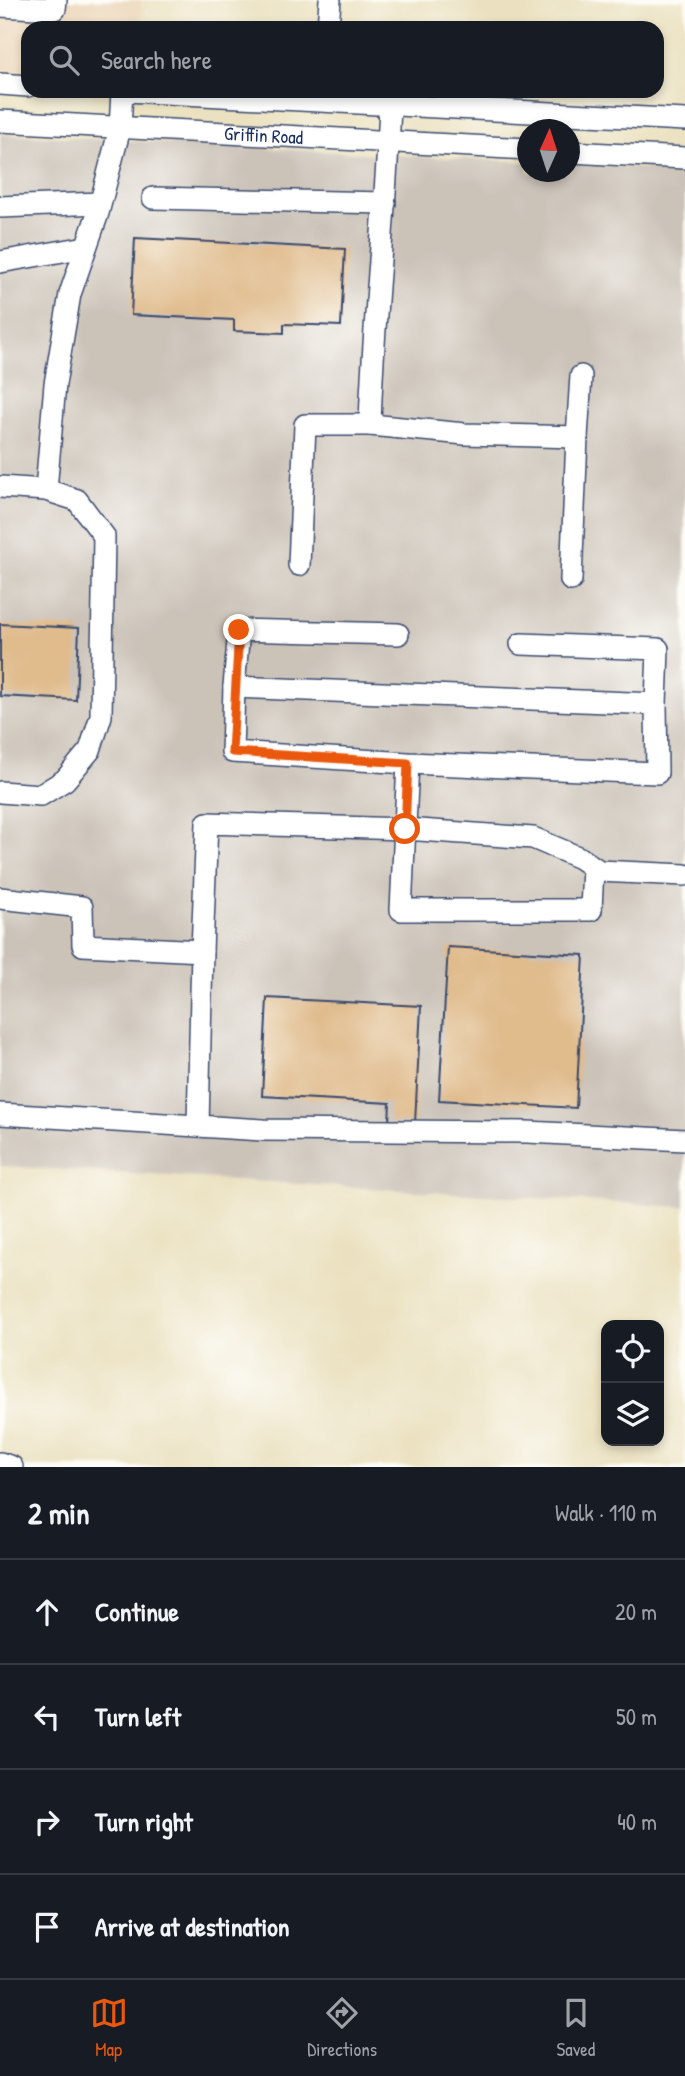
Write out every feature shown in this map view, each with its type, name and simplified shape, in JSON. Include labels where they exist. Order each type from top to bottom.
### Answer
[{"type":"street","points":[[0,6],[55,9],[56,0]]},
{"type":"street","points":[[328,21],[330,0]]},
{"type":"street","points":[[0,84],[21,86]]},
{"type":"street","points":[[46,490],[55,383],[70,294],[100,203],[120,128],[122,98]]},
{"type":"street","points":[[322,139],[324,98]]},
{"type":"street","name":"Griffin Road","points":[[339,98],[390,105],[685,120]]},
{"type":"street","points":[[370,425],[372,343],[385,203],[390,105]]},
{"type":"street","name":"Griffin Road","points":[[0,121],[517,148]]},
{"type":"street","points":[[580,153],[685,158]]},
{"type":"street","points":[[153,198],[385,203]]},
{"type":"street","points":[[0,206],[100,203]]},
{"type":"street","points":[[0,262],[86,247]]},
{"type":"street","points":[[571,580],[581,376]]},
{"type":"street","points":[[299,565],[305,425],[370,425],[465,433],[577,437]]},
{"type":"street","points":[[0,487],[46,490],[77,500],[104,536],[102,716],[90,750],[65,780],[41,795],[0,792]]},
{"type":"street","points":[[397,634],[239,630],[232,752],[408,763],[657,773],[658,649],[521,644]]},
{"type":"street","points":[[234,687],[656,704]]},
{"type":"street","points":[[408,763],[401,910],[591,910],[593,867]]},
{"type":"street","points":[[198,1126],[207,823],[405,829],[533,838],[599,871],[685,875]]},
{"type":"street","points":[[0,898],[82,907],[83,945],[202,951]]},
{"type":"street","points":[[0,1114],[263,1130],[527,1132],[685,1140]]},
{"type":"street","points":[[0,1463],[12,1467]]},
{"type":"shaded area","points":[[0,0],[142,0],[140,21],[21,21],[21,73],[0,72]]},
{"type":"shaded area","points":[[0,134],[517,161],[517,182],[580,182],[580,165],[685,170],[685,1207],[0,1166]]},
{"type":"building","points":[[135,238],[345,249],[341,326],[284,324],[284,333],[234,331],[234,320],[131,315]]},
{"type":"building","points":[[0,624],[79,628],[76,700],[0,696]]},
{"type":"building","points":[[448,947],[584,955],[576,1108],[439,1100]]},
{"type":"building","points":[[267,998],[421,1006],[415,1123],[389,1122],[390,1103],[262,1096]]},
{"type":"route","points":[[239,630],[232,752],[408,763],[405,829]]}]
